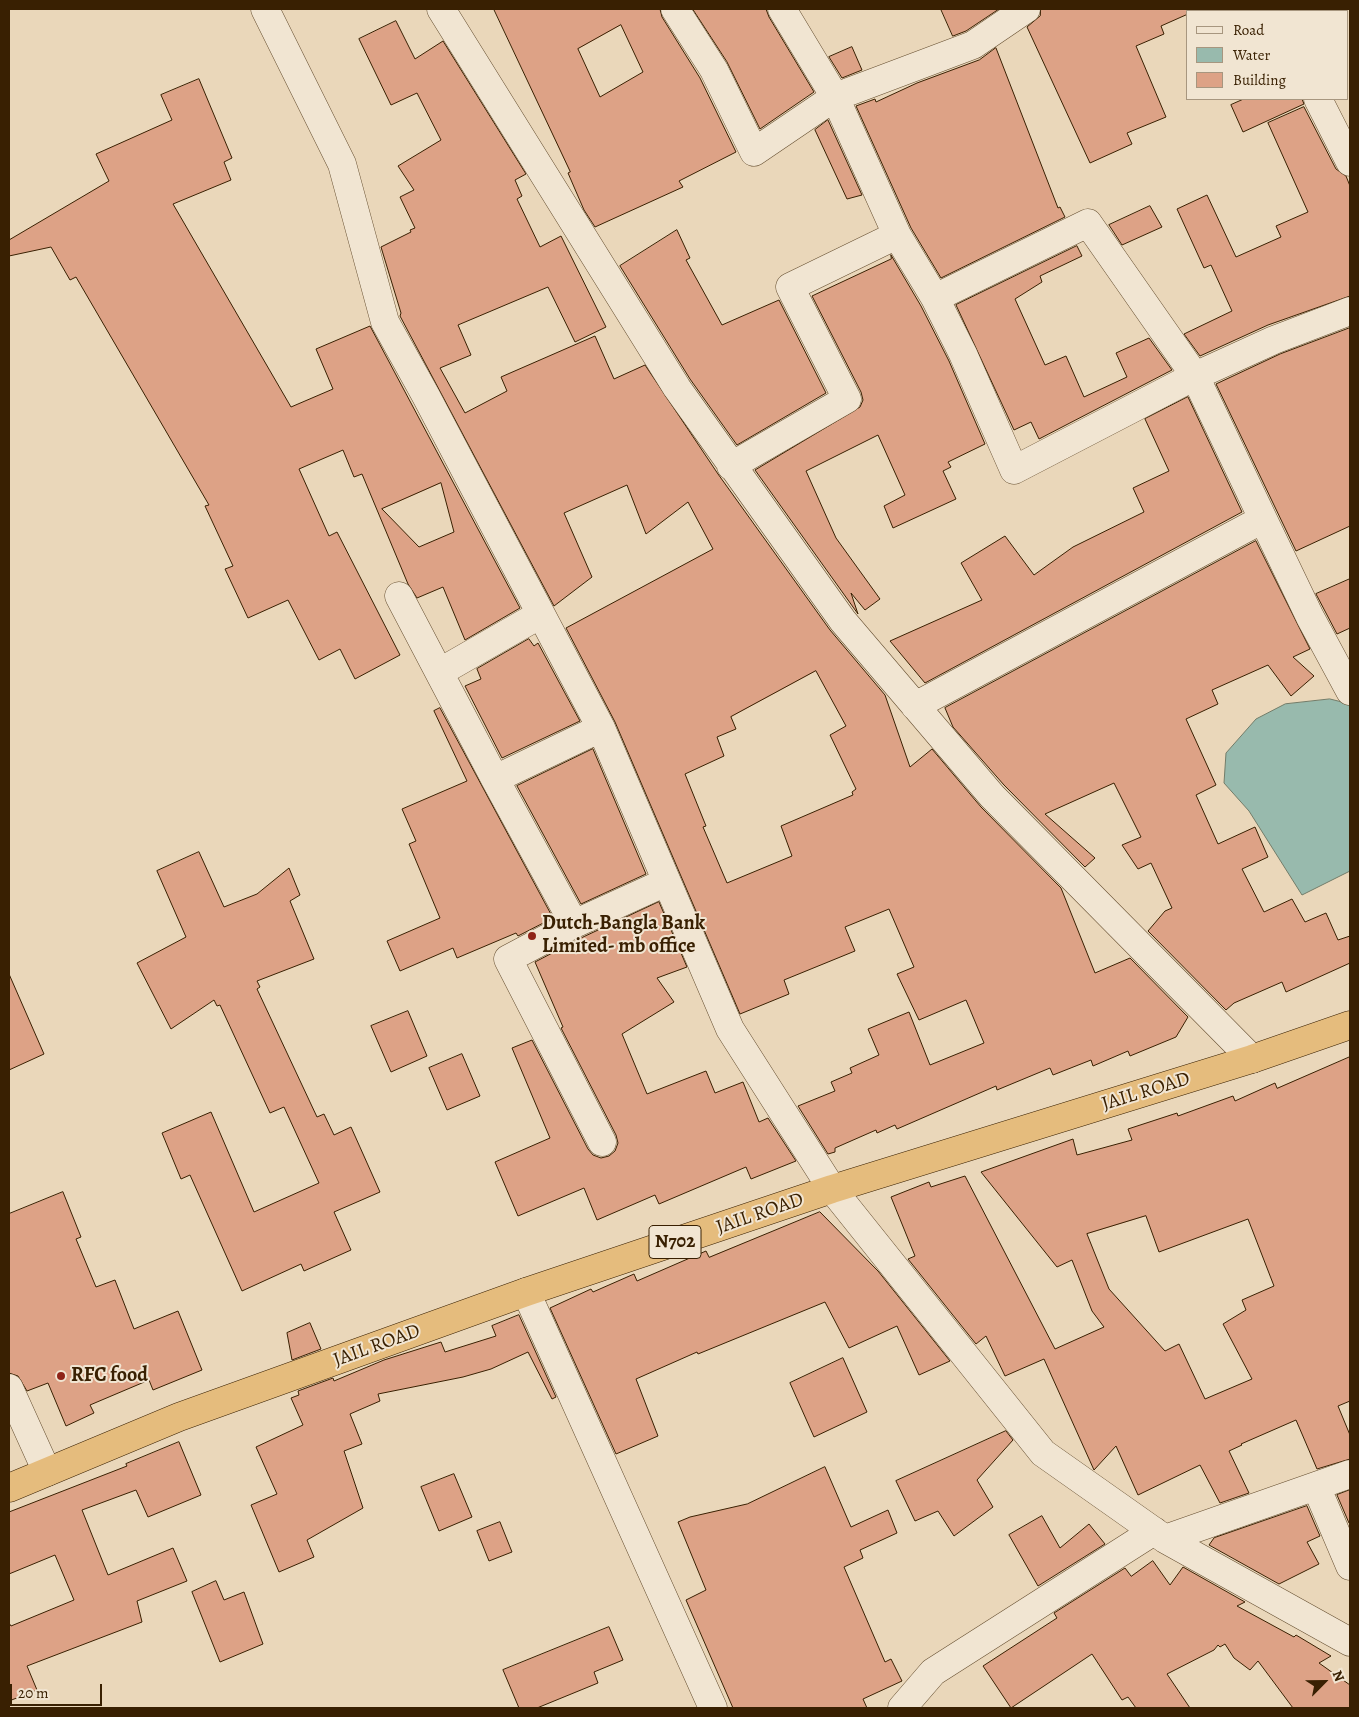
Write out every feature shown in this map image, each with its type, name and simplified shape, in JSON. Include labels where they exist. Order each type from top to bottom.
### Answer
[{"type":"highway","name":"JAIL ROAD","points":[[9,1488],[179,1417],[526,1292],[832,1189],[1252,1059],[1350,1025]]},
{"type":"street","points":[[265,9],[342,164],[385,322],[601,728],[730,1029],[832,1189],[1043,1452],[1159,1535],[1350,1642]]},
{"type":"street","points":[[441,9],[678,388],[731,466],[843,621],[992,796],[1252,1059]]},
{"type":"street","points":[[675,9],[714,70],[754,152],[835,97],[973,45],[1026,9]]},
{"type":"street","points":[[782,9],[835,97],[896,236],[935,298],[963,354],[1014,470],[1196,376],[1274,340],[1350,311]]},
{"type":"street","points":[[1319,100],[1350,162]]},
{"type":"street","points":[[935,298],[1088,223],[1196,376],[1310,617],[1350,691]]},
{"type":"street","points":[[731,466],[847,399],[790,287],[896,236]]},
{"type":"street","points":[[915,706],[1263,519]]},
{"type":"street","points":[[399,596],[574,924]]},
{"type":"street","points":[[440,672],[541,614]]},
{"type":"street","points":[[495,779],[601,728]]},
{"type":"street","points":[[602,1142],[508,959],[574,924],[666,882]]},
{"type":"street","points":[[526,1292],[713,1708]]},
{"type":"street","points":[[9,1388],[47,1472]]},
{"type":"street","points":[[902,1708],[933,1672],[1159,1535],[1350,1474]]},
{"type":"street","points":[[1316,1486],[1350,1566]]},
{"type":"water","points":[[1330,699],[1350,704],[1350,871],[1302,895],[1249,811],[1224,783],[1226,753],[1256,719],[1285,704]]},
{"type":"building","points":[[494,9],[660,9],[662,17],[700,78],[736,152],[679,181],[683,187],[595,227],[584,210],[568,173],[570,172]],"holes":[[[621,25],[643,72],[600,97],[578,49]]]},
{"type":"building","points":[[693,9],[766,9],[814,92],[760,129],[727,62]]},
{"type":"building","points":[[941,9],[999,9],[966,31],[953,36]]},
{"type":"building","points":[[1041,9],[1198,9],[1186,10],[1186,15],[1161,26],[1164,34],[1136,46],[1166,117],[1127,133],[1132,144],[1090,163],[1027,27],[1040,16]]},
{"type":"building","points":[[396,21],[415,59],[443,41],[526,174],[515,180],[522,196],[517,199],[540,247],[561,236],[606,327],[575,342],[548,287],[458,325],[471,355],[440,368],[465,413],[507,391],[501,377],[595,336],[614,379],[645,365],[718,474],[830,630],[885,695],[910,767],[932,749],[981,807],[1061,888],[1095,973],[1130,958],[1188,1017],[1176,1037],[1130,1056],[1128,1051],[1093,1066],[1091,1060],[1053,1075],[1050,1068],[997,1090],[996,1086],[897,1129],[895,1125],[877,1133],[876,1130],[835,1148],[835,1152],[828,1154],[798,1106],[835,1091],[831,1082],[852,1073],[850,1068],[879,1055],[868,1029],[909,1012],[930,1065],[984,1043],[966,1000],[919,1020],[897,974],[914,967],[889,909],[845,927],[855,951],[784,980],[789,994],[740,1014],[615,722],[566,628],[713,549],[688,502],[646,534],[627,485],[564,513],[592,577],[554,606],[400,316],[401,313],[381,247],[411,232],[410,230],[415,228],[400,197],[414,190],[398,166],[441,140],[417,93],[391,105],[359,39]],"holes":[[[816,671],[846,726],[830,735],[856,789],[852,792],[853,795],[781,826],[792,856],[727,883],[703,827],[706,826],[685,774],[724,756],[717,737],[736,729],[731,717]]]},
{"type":"building","points":[[852,47],[862,70],[842,78],[829,57]]},
{"type":"building","points":[[996,48],[1058,208],[1060,207],[1065,217],[941,278],[911,228],[856,106],[875,99],[876,102],[917,83],[979,60]]},
{"type":"building","points":[[199,79],[232,158],[224,162],[231,180],[173,204],[291,407],[333,389],[316,349],[370,326],[520,608],[465,640],[443,587],[417,598],[408,584],[362,474],[354,477],[343,450],[299,469],[329,536],[337,532],[400,655],[355,679],[340,649],[319,660],[288,600],[248,618],[225,569],[233,566],[205,506],[209,505],[76,277],[70,280],[51,247],[9,256],[9,240],[109,181],[96,154],[172,120],[161,95]],"holes":[[[441,483],[454,532],[419,547],[382,509]]]},
{"type":"building","points":[[1242,100],[1302,100],[1304,104],[1243,132],[1231,105]]},
{"type":"building","points":[[1304,107],[1336,169],[1346,176],[1350,186],[1350,296],[1268,325],[1200,356],[1184,334],[1232,311],[1211,265],[1204,268],[1177,209],[1207,195],[1236,257],[1281,237],[1276,226],[1308,212],[1268,123]]},
{"type":"building","points":[[828,120],[862,195],[847,199],[815,130]]},
{"type":"building","points":[[1150,206],[1162,227],[1122,245],[1109,225]]},
{"type":"building","points":[[677,230],[690,258],[686,260],[722,325],[779,300],[826,393],[737,445],[690,379],[620,266]]},
{"type":"building","points":[[1077,246],[1082,256],[1040,276],[1042,282],[1015,299],[1045,365],[1066,356],[1084,397],[1127,377],[1116,353],[1149,338],[1172,370],[1039,439],[1031,422],[1014,430],[956,305]]},
{"type":"building","points":[[891,255],[921,306],[949,361],[985,444],[948,462],[951,467],[943,471],[956,499],[893,528],[884,506],[905,495],[878,435],[806,471],[836,538],[880,599],[865,610],[851,593],[858,614],[755,470],[860,407],[863,400],[861,392],[812,296],[891,259]]},
{"type":"building","points":[[1350,328],[1350,526],[1296,551],[1216,384],[1280,354]]},
{"type":"building","points":[[1188,397],[1242,512],[925,683],[890,641],[982,600],[961,563],[1005,536],[1034,575],[1073,547],[1144,512],[1133,488],[1169,471],[1145,419]]},
{"type":"building","points":[[1256,541],[1310,649],[1293,657],[1314,676],[1291,696],[1268,665],[1212,690],[1218,704],[1186,719],[1216,785],[1196,795],[1218,844],[1255,827],[1268,857],[1242,869],[1264,912],[1292,899],[1305,922],[1326,913],[1338,940],[1350,936],[1350,963],[1286,992],[1282,982],[1234,1003],[1226,1010],[1148,931],[1165,911],[1172,908],[1151,863],[1138,869],[1122,845],[1141,837],[1114,783],[1045,814],[1095,858],[1085,867],[1004,785],[953,727],[945,708]]},
{"type":"building","points":[[1350,579],[1350,628],[1337,634],[1316,594]]},
{"type":"building","points":[[529,639],[534,646],[538,643],[580,721],[502,758],[465,686],[481,679],[477,669]]},
{"type":"building","points":[[440,708],[553,918],[518,936],[516,933],[457,958],[453,948],[400,971],[387,941],[440,918],[409,844],[416,841],[402,809],[467,781],[434,711]]},
{"type":"building","points":[[593,749],[646,874],[581,904],[517,786]]},
{"type":"building","points":[[199,852],[224,907],[257,894],[289,868],[300,895],[290,901],[314,959],[257,981],[260,987],[257,989],[317,1117],[324,1114],[334,1135],[351,1127],[380,1192],[334,1212],[351,1250],[304,1271],[301,1264],[242,1291],[190,1175],[181,1179],[162,1133],[211,1112],[254,1212],[319,1183],[284,1107],[270,1113],[220,1005],[217,1006],[214,1000],[171,1029],[137,963],[186,937],[157,871]]},
{"type":"building","points":[[659,902],[687,967],[657,978],[674,1002],[622,1034],[647,1094],[706,1071],[715,1093],[743,1082],[759,1122],[768,1118],[796,1161],[751,1179],[746,1167],[659,1204],[655,1195],[597,1220],[584,1188],[518,1216],[495,1162],[550,1138],[512,1048],[532,1040],[588,1149],[593,1155],[601,1158],[609,1156],[615,1151],[618,1143],[616,1135],[561,1028],[563,1027],[535,962],[581,938]]},
{"type":"building","points":[[9,974],[44,1054],[9,1070]]},
{"type":"building","points":[[408,1011],[427,1056],[391,1072],[371,1026]]},
{"type":"building","points":[[462,1054],[480,1096],[447,1110],[429,1068]]},
{"type":"building","points":[[1350,1057],[1350,1401],[1338,1406],[1350,1435],[1350,1459],[1317,1469],[1296,1420],[1229,1451],[1249,1493],[1220,1503],[1200,1465],[1138,1495],[1116,1446],[1094,1470],[1044,1359],[1005,1376],[986,1336],[976,1344],[908,1259],[915,1256],[891,1197],[929,1182],[931,1187],[965,1176],[1055,1349],[1104,1327],[1092,1311],[1072,1260],[1057,1267],[981,1172],[1073,1139],[1077,1155],[1132,1140],[1128,1129],[1177,1113],[1178,1116],[1233,1096],[1235,1101],[1275,1083],[1277,1088]],"holes":[[[1146,1216],[1159,1252],[1248,1219],[1274,1286],[1242,1300],[1246,1310],[1223,1324],[1252,1379],[1205,1399],[1179,1344],[1165,1351],[1109,1289],[1087,1234]]]},
{"type":"building","points":[[63,1192],[81,1237],[76,1239],[96,1287],[115,1280],[134,1329],[178,1311],[202,1370],[153,1390],[149,1380],[90,1405],[94,1413],[66,1426],[48,1383],[27,1391],[18,1376],[9,1373],[9,1214]]},
{"type":"building","points":[[820,1212],[878,1271],[950,1361],[919,1375],[897,1326],[849,1348],[825,1302],[698,1354],[697,1352],[636,1379],[658,1436],[616,1454],[550,1308],[591,1289],[593,1292],[634,1274],[637,1281],[706,1251],[709,1257]]},
{"type":"building","points":[[519,1315],[556,1397],[552,1399],[528,1352],[491,1369],[463,1377],[378,1394],[380,1401],[350,1414],[362,1444],[344,1451],[363,1508],[307,1540],[314,1557],[279,1572],[251,1505],[277,1494],[256,1447],[303,1425],[291,1398],[299,1395],[298,1391],[333,1378],[334,1381],[384,1360],[441,1342],[445,1352],[496,1336],[492,1326]]},
{"type":"building","points":[[310,1323],[321,1349],[292,1360],[287,1333]]},
{"type":"building","points":[[843,1358],[867,1412],[814,1437],[790,1383]]},
{"type":"building","points":[[1006,1431],[1013,1440],[977,1480],[993,1507],[954,1536],[938,1511],[915,1521],[896,1481]]},
{"type":"building","points":[[179,1442],[201,1495],[148,1517],[136,1490],[82,1510],[108,1575],[173,1548],[187,1581],[137,1601],[142,1622],[27,1666],[37,1690],[9,1701],[9,1623],[11,1626],[74,1600],[55,1555],[9,1574],[9,1512],[127,1466],[126,1464]]},
{"type":"building","points":[[825,1467],[851,1527],[888,1510],[897,1533],[860,1550],[863,1558],[844,1567],[885,1662],[891,1659],[902,1681],[863,1699],[867,1708],[733,1708],[686,1600],[706,1590],[678,1522],[690,1517],[747,1504]]},
{"type":"building","points":[[454,1474],[472,1517],[439,1531],[421,1487]]},
{"type":"building","points":[[1350,1490],[1350,1523],[1349,1523],[1337,1495]]},
{"type":"building","points":[[1307,1506],[1320,1536],[1307,1542],[1319,1564],[1279,1584],[1209,1545],[1214,1538]]},
{"type":"building","points":[[1042,1516],[1060,1548],[1089,1524],[1105,1544],[1038,1586],[1009,1535]]},
{"type":"building","points":[[500,1522],[512,1552],[489,1561],[477,1531]]},
{"type":"building","points":[[1153,1561],[1170,1585],[1183,1567],[1245,1602],[1237,1606],[1294,1637],[1296,1635],[1331,1656],[1319,1663],[1350,1685],[1350,1708],[1293,1708],[1258,1661],[1250,1670],[1234,1658],[1225,1644],[1220,1647],[1218,1645],[1214,1650],[1167,1674],[1190,1708],[1136,1708],[1128,1697],[1122,1700],[1092,1654],[1011,1708],[983,1666],[1057,1618],[1054,1613],[1125,1568],[1131,1576]]},
{"type":"building","points":[[216,1581],[224,1600],[244,1592],[263,1644],[220,1662],[192,1592]]},
{"type":"building","points":[[609,1627],[623,1660],[594,1672],[598,1683],[537,1708],[519,1708],[503,1670]]},
{"type":"place","name":"Dutch-Bangla Bank Limited- mb office","points":[[532,936]]},
{"type":"place","name":"RFC food","points":[[61,1376]]}]
